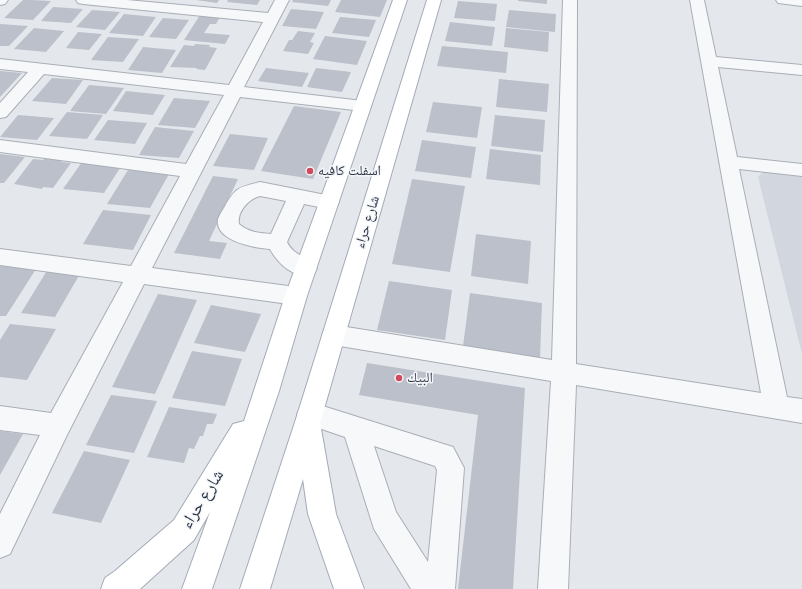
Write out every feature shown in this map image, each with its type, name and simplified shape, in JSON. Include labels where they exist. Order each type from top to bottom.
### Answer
[{"type":"main road","name":"شارع حراء","points":[[197,589],[267,391],[296,296],[400,0]]},
{"type":"main road","name":"شارع حراء","points":[[255,589],[309,418],[434,0]]},
{"type":"main road","name":"شارع حراء","points":[[116,589],[126,582],[184,530],[267,391]]},
{"type":"main road","name":"شارع حراء","points":[[309,418],[322,514],[349,589]]},
{"type":"street","points":[[0,544],[58,426],[277,9],[83,0]]},
{"type":"street","points":[[553,589],[564,372],[570,0]]},
{"type":"street","points":[[697,0],[776,405]]},
{"type":"street","points":[[783,0],[802,2]]},
{"type":"street","points":[[709,61],[802,70]]},
{"type":"street","points":[[0,64],[363,106]]},
{"type":"street","points":[[0,113],[40,69]]},
{"type":"street","points":[[0,146],[192,171]]},
{"type":"street","points":[[728,162],[802,170]]},
{"type":"street","points":[[277,242],[256,240],[237,234],[230,227],[228,219],[240,197],[249,192],[260,189],[329,202]]},
{"type":"street","points":[[298,196],[277,242],[282,253],[288,260],[306,268]]},
{"type":"street","points":[[0,257],[296,296]]},
{"type":"street","points":[[334,335],[802,410]]},
{"type":"street","points":[[0,418],[58,426]]},
{"type":"street","points":[[309,418],[355,428],[444,456],[451,468],[440,589]]},
{"type":"street","points":[[355,428],[384,519],[428,589]]},
{"type":"shaded area","points":[[764,171],[802,176],[802,354],[758,177]]},
{"type":"building","points":[[23,0],[51,1],[33,20],[4,18]]},
{"type":"building","points":[[196,0],[219,0],[217,3]]},
{"type":"building","points":[[228,0],[260,0],[257,5],[227,2]]},
{"type":"building","points":[[293,0],[331,0],[328,6],[292,2]]},
{"type":"building","points":[[341,0],[387,0],[380,17],[335,12]]},
{"type":"building","points":[[547,0],[547,4],[518,1]]},
{"type":"building","points":[[458,1],[497,4],[495,21],[454,18]]},
{"type":"building","points":[[53,7],[83,9],[71,23],[41,21]]},
{"type":"building","points":[[291,9],[324,12],[316,29],[282,26]]},
{"type":"building","points":[[92,10],[120,12],[105,30],[76,27]]},
{"type":"building","points":[[509,10],[556,14],[555,32],[506,27]]},
{"type":"building","points":[[124,14],[156,17],[143,36],[109,33]]},
{"type":"building","points":[[200,15],[220,17],[216,24],[210,24],[204,33],[230,35],[225,44],[184,40]]},
{"type":"building","points":[[340,17],[376,20],[369,37],[332,33]]},
{"type":"building","points":[[163,18],[189,20],[176,39],[149,37]]},
{"type":"building","points":[[450,22],[495,27],[492,46],[445,41]]},
{"type":"building","points":[[0,24],[28,26],[9,46],[0,46]]},
{"type":"building","points":[[34,28],[64,31],[46,52],[14,49]]},
{"type":"building","points":[[506,28],[549,32],[548,52],[504,47]]},
{"type":"building","points":[[298,31],[315,33],[310,42],[314,43],[308,54],[283,51],[289,40],[292,40]]},
{"type":"building","points":[[78,32],[102,34],[89,50],[66,48]]},
{"type":"building","points":[[325,36],[367,41],[357,65],[313,59]]},
{"type":"building","points":[[108,37],[139,39],[123,62],[91,60]]},
{"type":"building","points":[[195,44],[210,45],[209,47],[217,48],[205,70],[196,69],[197,68],[170,67],[184,45],[194,46]]},
{"type":"building","points":[[442,46],[508,52],[506,73],[437,66]]},
{"type":"building","points":[[143,47],[176,50],[162,73],[128,70]]},
{"type":"building","points":[[266,68],[309,73],[302,87],[258,81]]},
{"type":"building","points":[[316,68],[351,72],[342,92],[307,87]]},
{"type":"building","points":[[0,71],[22,73],[0,97]]},
{"type":"building","points":[[52,78],[83,80],[66,104],[32,101]]},
{"type":"building","points":[[499,79],[549,84],[547,112],[496,107]]},
{"type":"building","points":[[89,85],[124,88],[106,114],[70,111]]},
{"type":"building","points":[[126,91],[165,95],[153,115],[113,111]]},
{"type":"building","points":[[174,98],[210,101],[195,128],[158,125]]},
{"type":"building","points":[[433,102],[482,107],[477,138],[426,132]]},
{"type":"building","points":[[294,106],[341,112],[313,179],[261,171]]},
{"type":"building","points":[[67,112],[103,115],[87,139],[49,136]]},
{"type":"building","points":[[18,115],[54,118],[37,140],[0,137]]},
{"type":"building","points":[[495,115],[545,120],[543,152],[491,146]]},
{"type":"building","points":[[108,120],[147,123],[135,144],[94,140]]},
{"type":"building","points":[[155,127],[194,131],[179,158],[139,155]]},
{"type":"building","points":[[230,134],[268,138],[254,170],[213,166]]},
{"type":"building","points":[[422,140],[476,147],[471,178],[415,171]]},
{"type":"building","points":[[490,149],[541,155],[540,185],[486,179]]},
{"type":"building","points":[[0,154],[25,157],[4,183],[0,183]]},
{"type":"building","points":[[45,158],[62,160],[61,162],[71,163],[53,188],[43,187],[42,189],[14,184],[33,159],[43,160]]},
{"type":"building","points":[[82,162],[122,165],[104,193],[63,189]]},
{"type":"building","points":[[128,170],[169,174],[150,208],[107,204]]},
{"type":"building","points":[[213,176],[238,179],[209,241],[227,243],[220,259],[174,253]]},
{"type":"building","points":[[412,179],[465,186],[450,272],[392,264]]},
{"type":"building","points":[[103,210],[151,215],[133,250],[83,244]]},
{"type":"building","points":[[476,234],[531,241],[528,284],[471,276]]},
{"type":"building","points":[[0,266],[36,269],[6,316],[0,316]]},
{"type":"building","points":[[48,269],[81,272],[55,317],[21,313]]},
{"type":"building","points":[[389,281],[452,290],[445,340],[377,330]]},
{"type":"building","points":[[470,293],[542,303],[540,358],[463,346]]},
{"type":"building","points":[[158,294],[197,300],[155,394],[112,387]]},
{"type":"building","points":[[211,305],[261,314],[245,352],[194,343]]},
{"type":"building","points":[[10,324],[56,329],[27,380],[0,377],[0,340]]},
{"type":"building","points":[[192,351],[242,359],[225,406],[172,398]]},
{"type":"building","points":[[367,363],[525,388],[513,589],[458,589],[478,415],[359,395]]},
{"type":"building","points":[[111,395],[157,401],[134,453],[86,445]]},
{"type":"building","points":[[169,407],[217,414],[213,424],[207,424],[203,436],[200,436],[194,449],[189,448],[184,463],[147,457]]},
{"type":"building","points":[[0,431],[23,434],[0,475]]},
{"type":"building","points":[[84,451],[130,460],[101,523],[52,513]]},
{"type":"place","name":"اسفلت كافيه","points":[[310,171]]},
{"type":"place","name":"البيك","points":[[399,378]]}]
